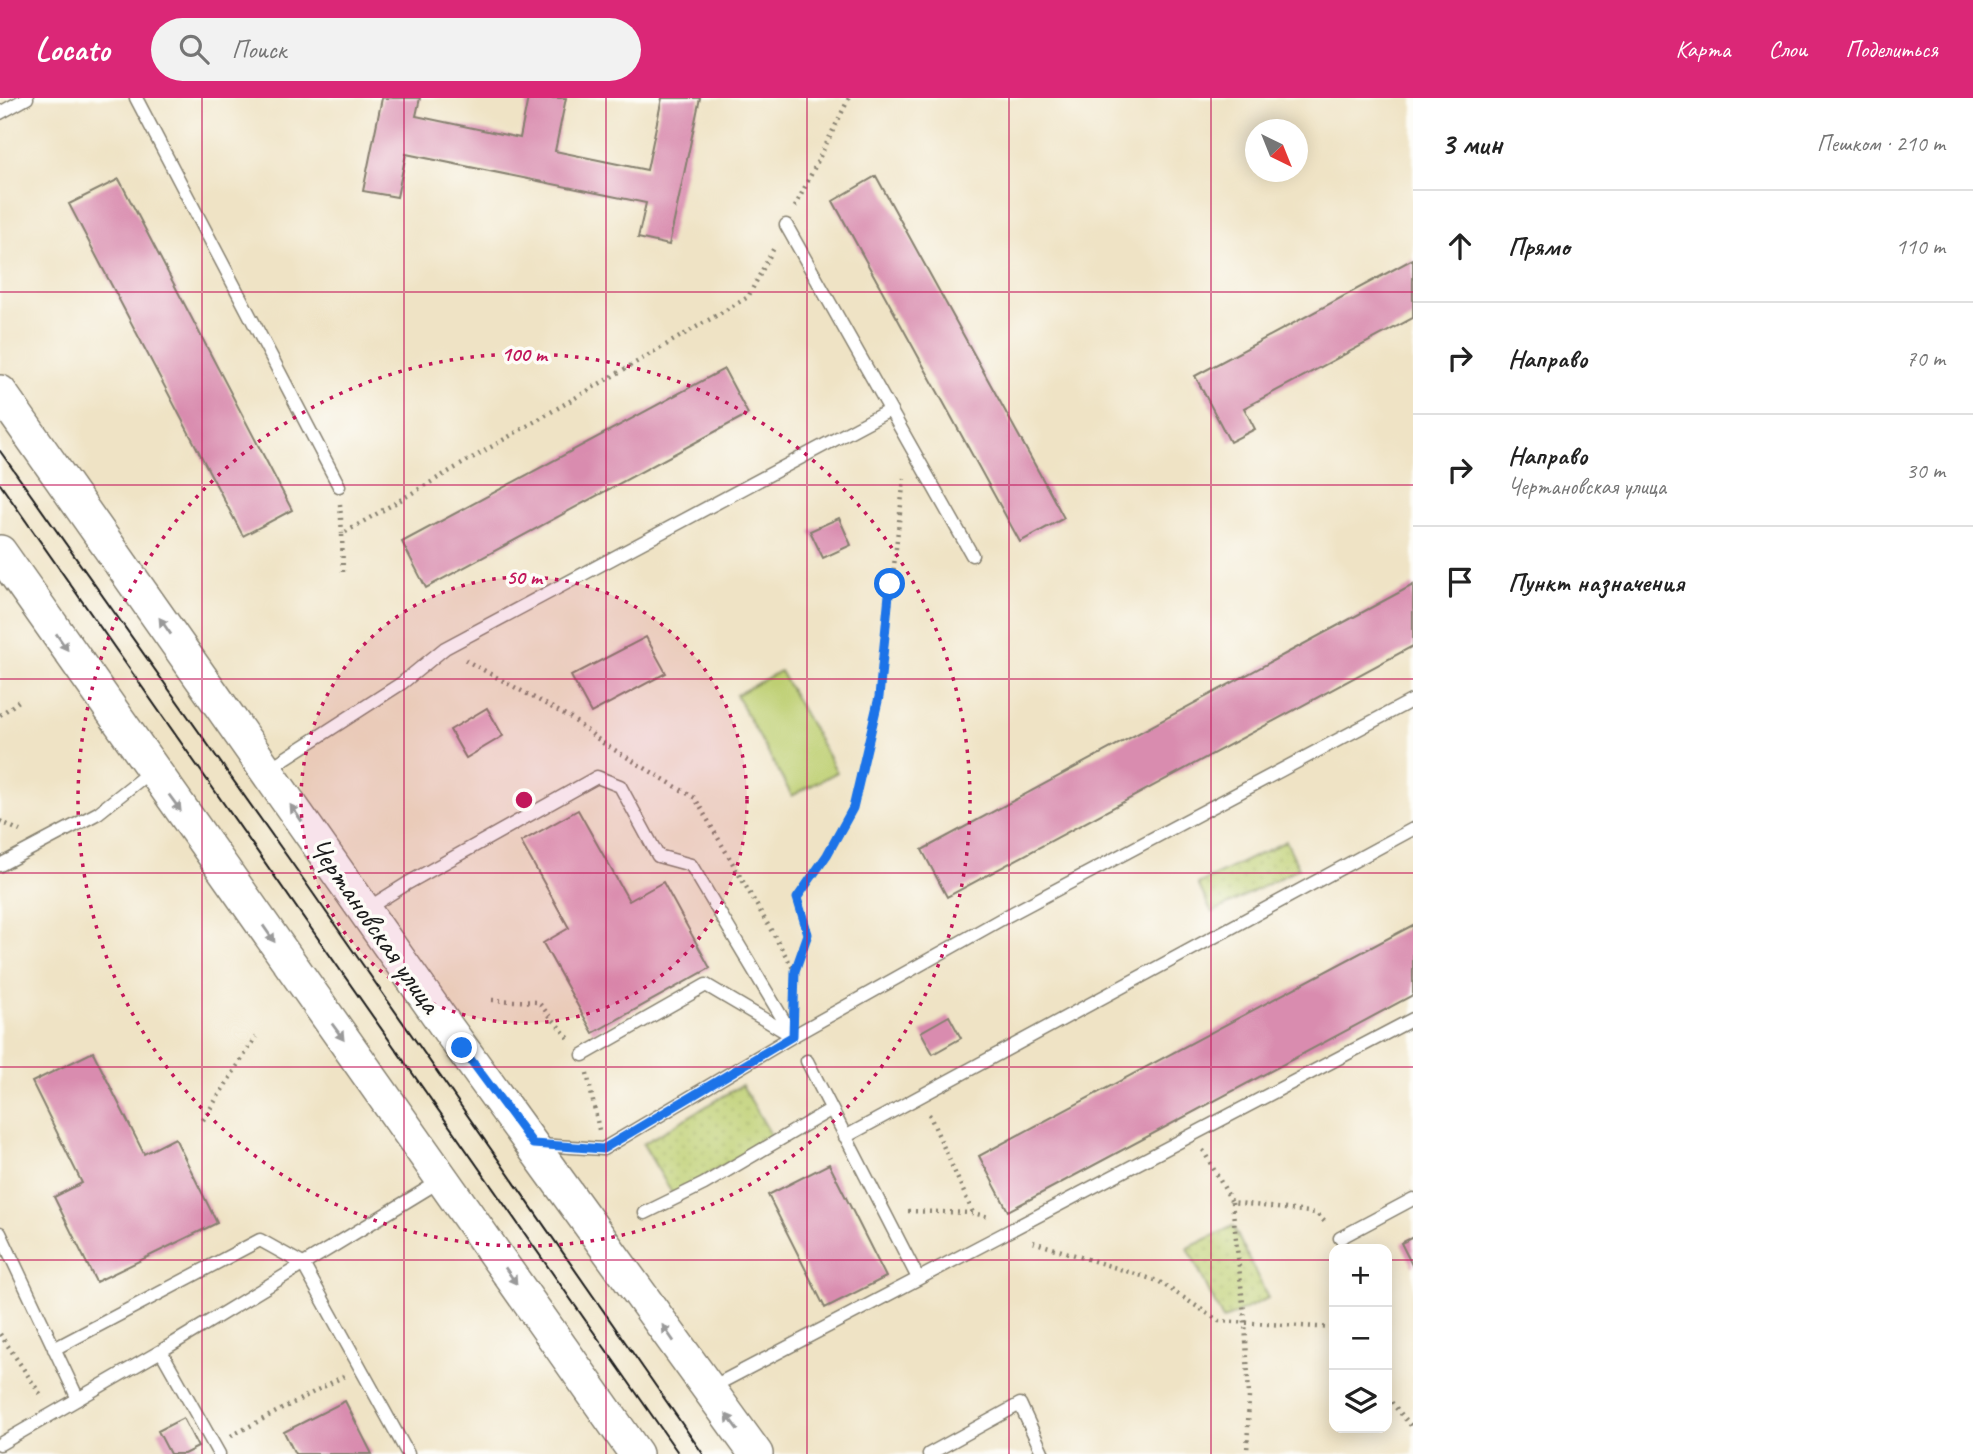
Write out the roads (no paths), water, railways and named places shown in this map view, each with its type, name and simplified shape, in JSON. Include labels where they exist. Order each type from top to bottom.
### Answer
[{"type":"main road","name":"Чертановская улица","points":[[0,392],[365,910],[756,1454]]},
{"type":"main road","points":[[0,552],[444,1179],[631,1453]]},
{"type":"lane","points":[[0,113],[27,98]]},
{"type":"lane","points":[[136,98],[340,486]]},
{"type":"lane","points":[[786,225],[972,555]]},
{"type":"lane","points":[[266,770],[401,683],[445,648],[890,410]]},
{"type":"lane","points":[[533,1144],[603,1149],[793,1036],[1019,910],[1413,700]]},
{"type":"lane","points":[[0,865],[98,813],[152,770]]},
{"type":"lane","points":[[365,910],[597,777],[620,786],[658,856],[691,865],[793,1036]]},
{"type":"lane","points":[[845,1137],[1413,829]]},
{"type":"lane","points":[[583,1055],[706,985],[793,1036]]},
{"type":"lane","points":[[708,1389],[1413,1019]]},
{"type":"lane","points":[[807,1061],[918,1278]]},
{"type":"lane","points":[[645,1213],[704,1184],[830,1110]]},
{"type":"lane","points":[[0,1444],[161,1351],[444,1179]]},
{"type":"lane","points":[[1340,1238],[1413,1199]]},
{"type":"lane","points":[[0,1233],[78,1399]]},
{"type":"lane","points":[[54,1349],[260,1240],[303,1264],[408,1454]]},
{"type":"lane","points":[[161,1351],[216,1449]]},
{"type":"lane","points":[[929,1454],[1020,1404],[1043,1454]]},
{"type":"tram line","points":[[0,451],[301,876],[703,1454]]},
{"type":"tram line","points":[[0,484],[679,1454]]}]
